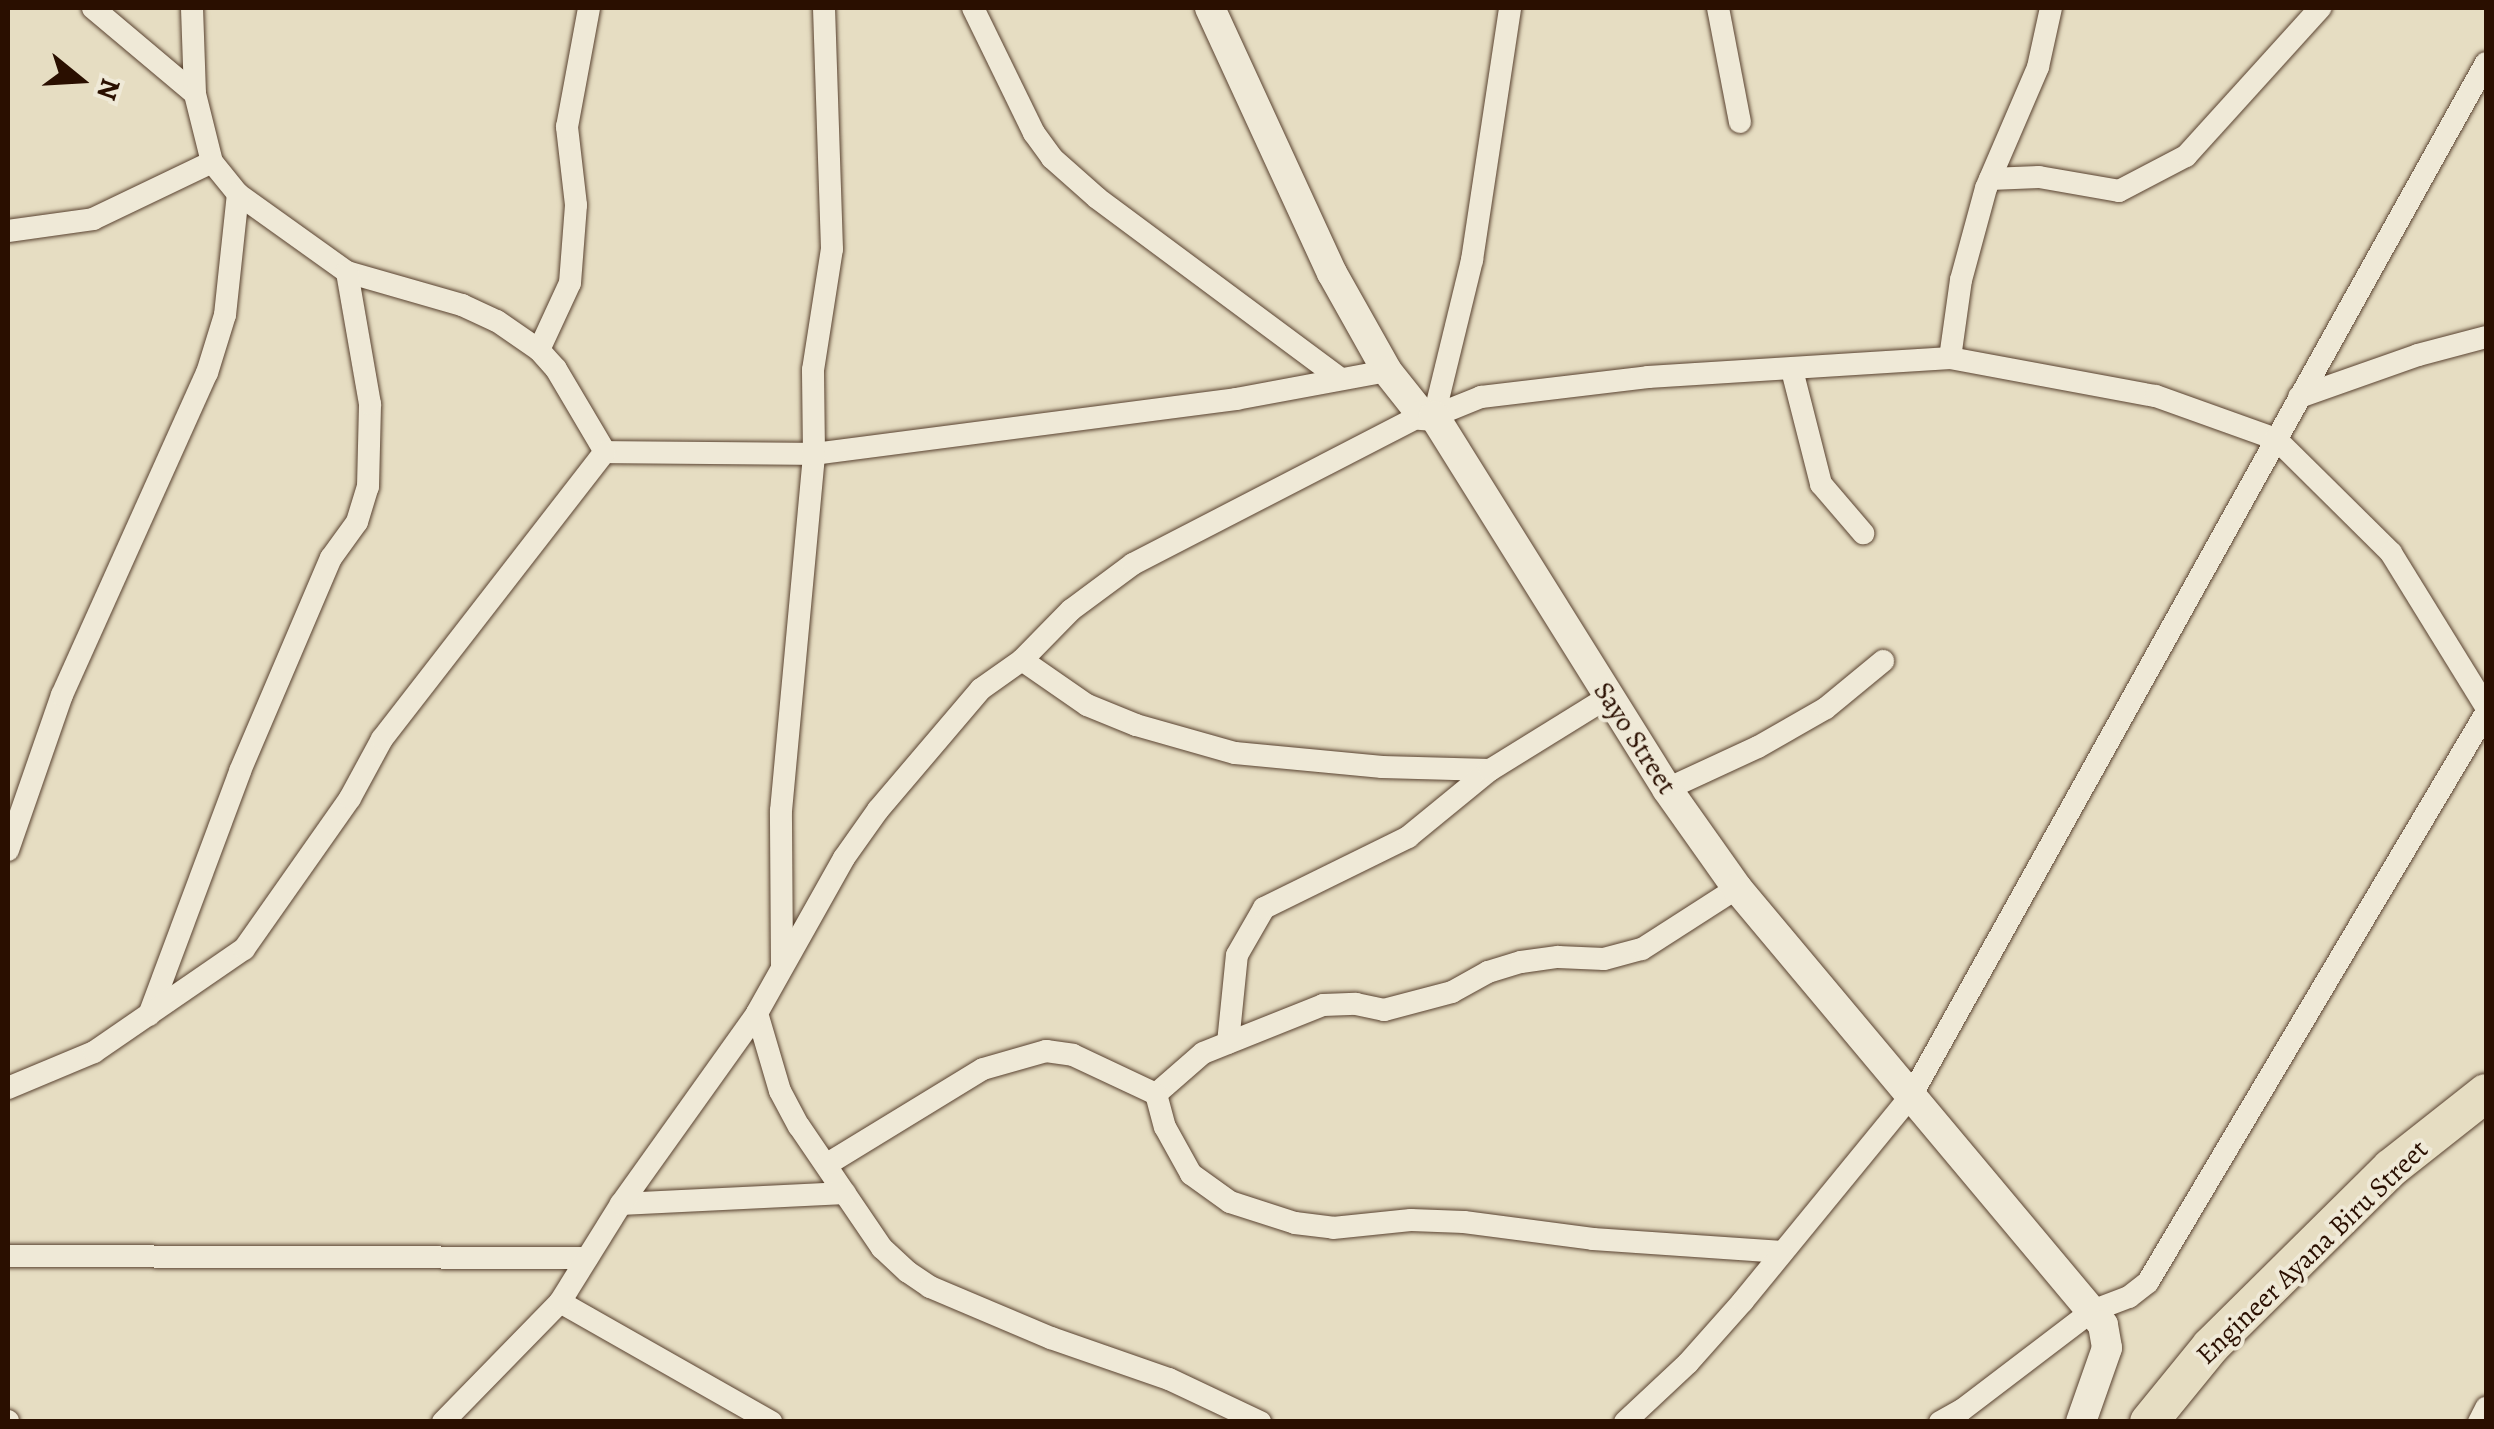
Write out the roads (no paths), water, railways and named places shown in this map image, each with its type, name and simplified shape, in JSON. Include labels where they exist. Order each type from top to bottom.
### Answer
[{"type":"main road","name":"Engineer Ayana Biru Street","points":[[2149,1422],[2212,1346],[2391,1168],[2486,1094]]},
{"type":"street","points":[[93,8],[195,94]]},
{"type":"street","points":[[192,8],[195,94],[212,162],[238,194],[346,272],[462,305],[497,321],[540,350],[556,369],[606,452]]},
{"type":"street","points":[[540,350],[570,283],[576,206],[567,127],[589,8]]},
{"type":"street","points":[[782,970],[781,811],[814,454],[813,370],[832,249],[824,8]]},
{"type":"street","points":[[973,8],[1034,133],[1052,158],[1098,198],[1340,378]]},
{"type":"street","name":"Sayo Street","points":[[1210,8],[1332,273],[1387,371],[1428,416],[1667,789],[1737,888],[2103,1325],[2107,1348],[2081,1422]]},
{"type":"street","points":[[1428,416],[1472,260],[1510,8]]},
{"type":"street","points":[[1718,8],[1740,122]]},
{"type":"street","points":[[1950,358],[1961,280],[1990,179],[2038,67],[2051,8]]},
{"type":"street","points":[[1990,179],[2039,178],[2119,191],[2186,156],[2320,8]]},
{"type":"street","points":[[1625,1422],[1688,1363],[1911,1096],[2486,64]]},
{"type":"street","points":[[8,232],[94,220],[212,162]]},
{"type":"street","points":[[8,850],[62,694],[207,373],[225,314],[238,194]]},
{"type":"street","points":[[149,1015],[240,770],[331,558],[357,522],[368,487],[370,404],[346,272]]},
{"type":"street","points":[[2299,397],[2418,355],[2486,337]]},
{"type":"street","points":[[443,1422],[560,1302],[620,1204],[758,1012],[844,858],[878,810],[981,690],[1022,660],[1071,610],[1133,564],[1428,416],[1480,396],[1648,377],[1950,358],[2156,396],[2276,438],[2390,553],[2486,710],[2148,1282],[2130,1298],[2092,1311],[1962,1410],[1940,1422]]},
{"type":"street","points":[[1792,370],[1821,484],[1863,534]]},
{"type":"street","points":[[606,452],[814,454],[1236,399],[1387,371]]},
{"type":"street","points":[[8,1088],[94,1052],[244,948],[350,798],[382,739],[606,452]]},
{"type":"street","points":[[1022,660],[1087,704],[1206,746],[1382,767],[1490,770]]},
{"type":"street","points":[[1667,789],[1758,747],[1826,708],[1883,661]]},
{"type":"street","points":[[1228,1043],[1236,954],[1264,908],[1408,837],[1490,770],[1608,697]]},
{"type":"street","points":[[1156,1094],[1183,1066],[1228,1043],[1323,1005],[1356,1004],[1384,1010],[1452,992],[1488,972],[1521,962],[1558,957],[1604,959],[1642,949],[1737,888]]},
{"type":"street","points":[[758,1012],[780,1091],[882,1248],[930,1287],[1051,1338],[1169,1380],[1260,1422]]},
{"type":"street","points":[[829,1164],[983,1069],[1046,1051],[1073,1055],[1156,1094],[1165,1127],[1191,1174],[1221,1197],[1296,1223],[1333,1228],[1411,1220],[1464,1222],[1592,1240],[1783,1252]]},
{"type":"street","points":[[620,1204],[845,1193]]},
{"type":"street","points":[[8,1256],[587,1258]]},
{"type":"street","points":[[560,1302],[771,1422]]},
{"type":"street","points":[[2479,1422],[2486,1408]]}]
